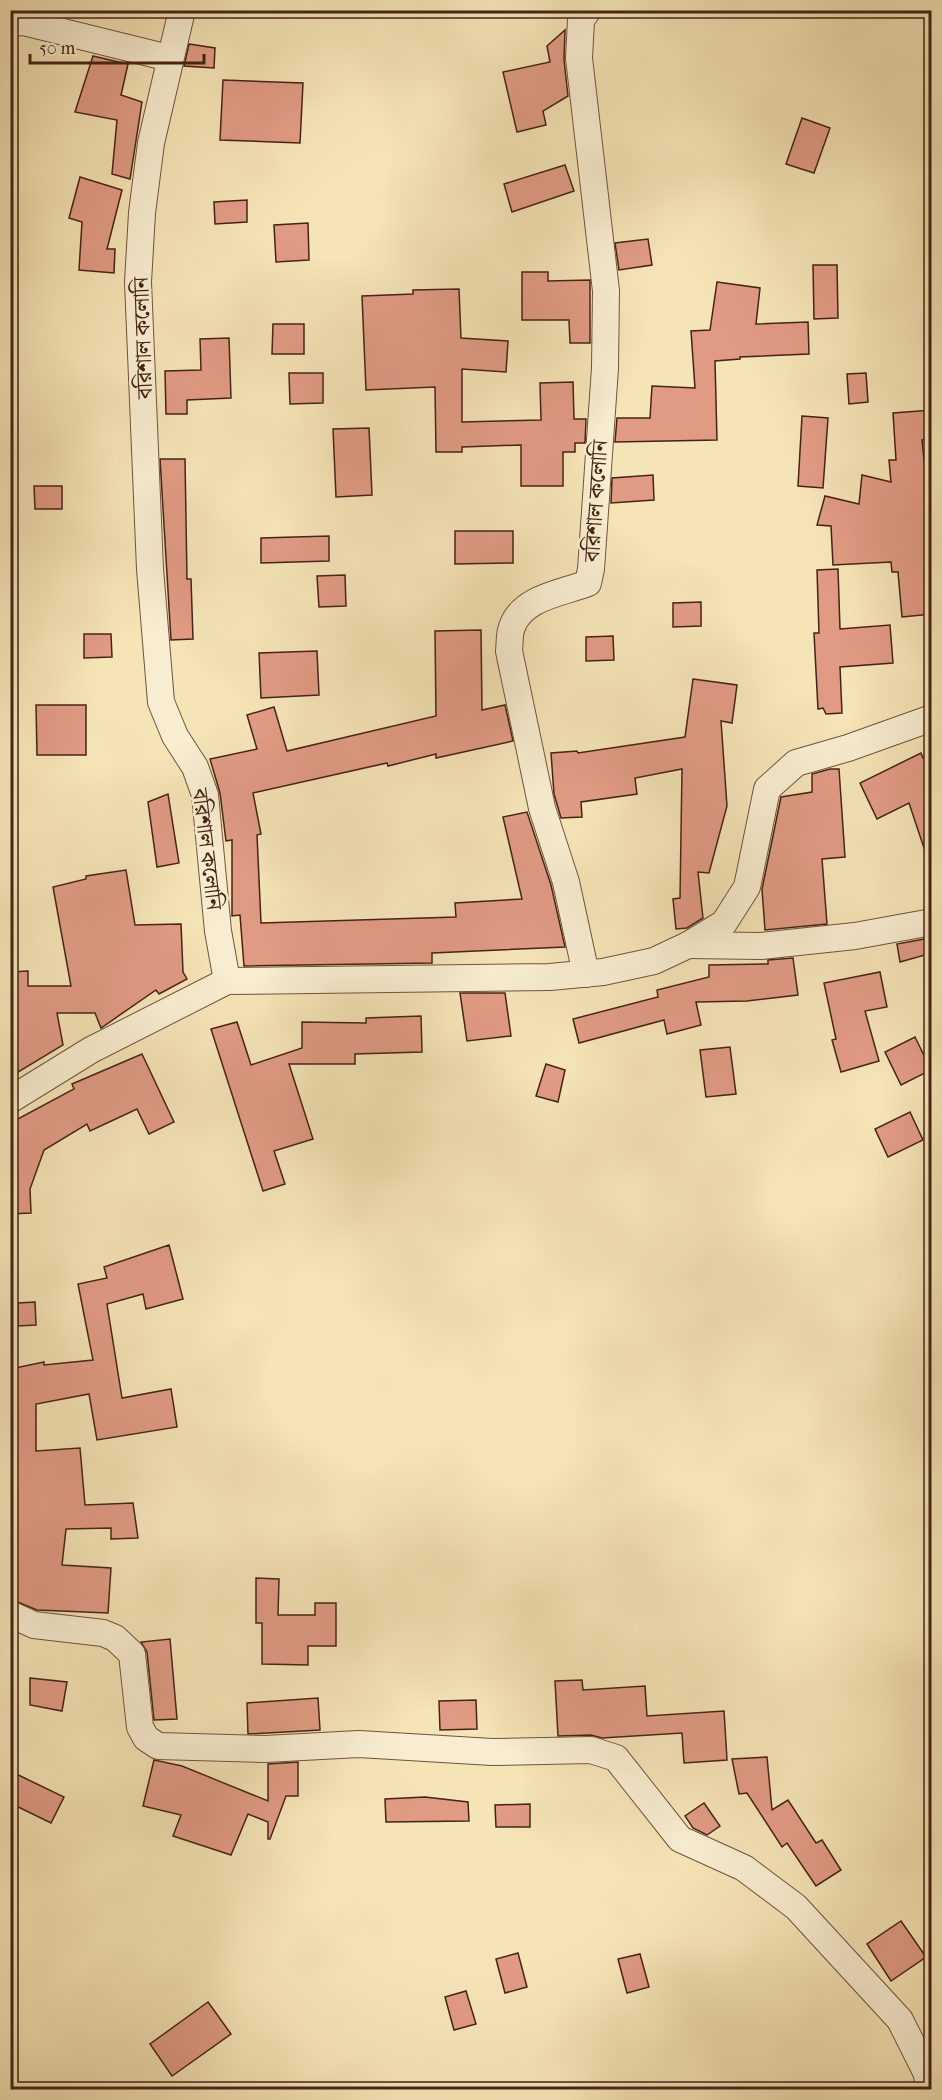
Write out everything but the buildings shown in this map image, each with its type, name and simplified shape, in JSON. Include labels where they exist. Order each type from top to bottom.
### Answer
[{"type":"street","name":"বরিশাল কলোনি","points":[[182,10],[169,58],[149,155],[142,213],[138,282],[150,569],[161,702],[175,736],[195,767],[205,795],[218,930],[227,981]]},
{"type":"street","name":"বরিশাল কলোনি","points":[[586,974],[568,891],[542,808],[509,651],[512,627],[522,609],[561,591],[588,583],[591,569],[597,450],[605,368],[606,291],[579,58],[581,20],[588,10]]},
{"type":"street","points":[[10,23],[23,22],[169,58]]},
{"type":"street","points":[[10,1100],[91,1050],[227,981],[550,977],[586,974],[654,961],[688,945],[724,923],[747,887],[767,789],[796,763],[849,748],[932,717]]},
{"type":"street","points":[[688,945],[761,946],[855,936],[932,922]]},
{"type":"street","points":[[10,1614],[34,1625],[103,1633],[116,1638],[132,1654],[140,1727],[146,1738],[158,1746],[265,1749],[359,1744],[492,1752],[591,1750],[616,1758],[680,1839],[744,1868],[796,1906],[900,2020],[926,2072],[931,2090]]},
{"type":"water","points":[[11,340],[14,349],[14,421],[11,425]]}]
